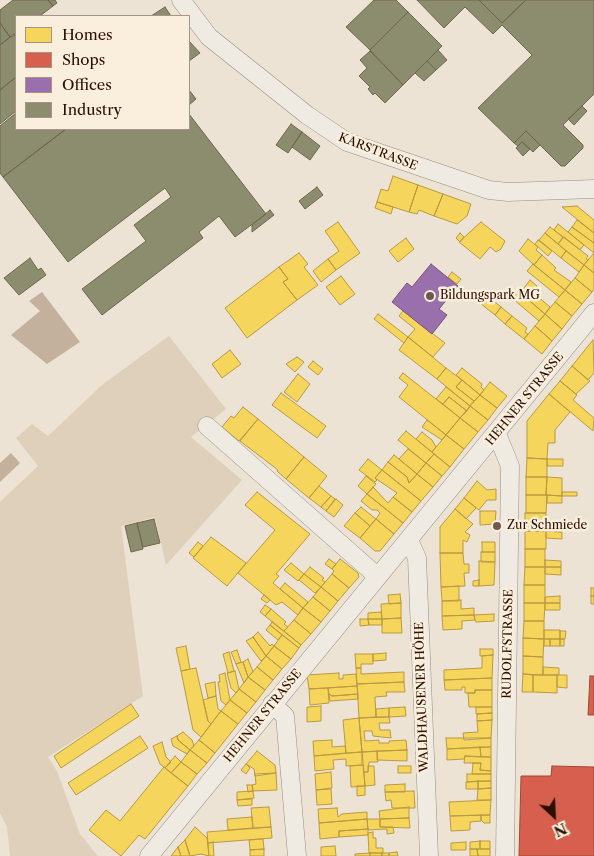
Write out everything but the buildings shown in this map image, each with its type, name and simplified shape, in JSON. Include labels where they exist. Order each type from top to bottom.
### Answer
[{"type":"street","name":"KARSTRASSE","points":[[181,0],[209,37],[307,115],[347,142],[489,190],[508,192],[594,189]]},
{"type":"street","name":"HEHNER STRASSE","points":[[149,856],[377,576],[497,434],[594,313]]},
{"type":"street","points":[[208,426],[377,576]]},
{"type":"street","name":"RUDOLFSTRASSE","points":[[497,434],[510,466],[505,856]]},
{"type":"street","name":"WALDHAUSENER HÖHE","points":[[409,540],[417,558],[429,856]]},
{"type":"street","points":[[272,704],[285,716],[297,856]]},
{"type":"shaded area","points":[[42,292],[80,342],[47,364],[11,335],[40,311],[29,301]]},
{"type":"shaded area","points":[[169,336],[226,409],[191,437],[242,480],[166,565],[155,517],[121,526],[143,696],[48,757],[57,771],[80,834],[98,856],[10,856],[7,827],[0,813],[0,502],[38,466],[16,438],[32,424],[48,436],[103,384]]},
{"type":"shaded area","points":[[11,453],[20,463],[0,482],[0,463]]},
{"type":"place","name":"Bildungspark MG","points":[[430,296]]},
{"type":"place","name":"Zur Schmiede","points":[[497,526]]}]
